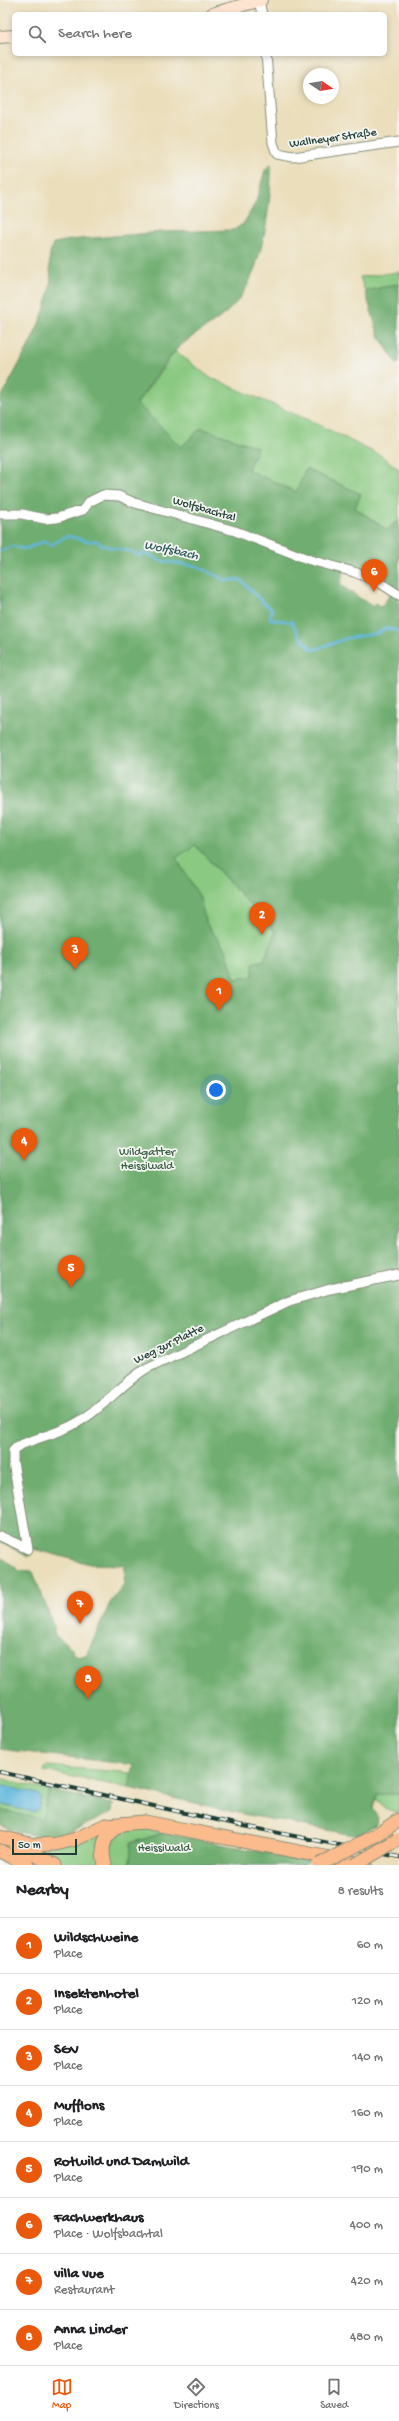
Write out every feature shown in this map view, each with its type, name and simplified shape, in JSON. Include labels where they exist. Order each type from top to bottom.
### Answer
[{"type":"main road","points":[[219,12],[260,1]]},
{"type":"main road","points":[[0,37],[12,36]]},
{"type":"main road","points":[[319,1865],[376,1835],[399,1820]]},
{"type":"main road","points":[[105,1865],[103,1856],[104,1842],[111,1830],[128,1822]]},
{"type":"main road","points":[[0,1837],[35,1845],[56,1844],[76,1839],[106,1825],[128,1822],[145,1822],[366,1865]]},
{"type":"main road","points":[[0,1837],[55,1865]]},
{"type":"main road","points":[[355,1865],[398,1839]]},
{"type":"main road","points":[[0,1851],[27,1865]]},
{"type":"street","points":[[260,1],[262,12]]},
{"type":"street","name":"Wallneyer Straße","points":[[266,56],[273,143],[277,154],[293,157],[399,142]]},
{"type":"street","name":"Wolfsbachtal","points":[[0,514],[22,514],[45,519],[57,518],[83,510],[89,502],[103,495],[119,496],[135,503],[235,531],[310,560],[354,572],[377,581],[399,595]]},
{"type":"street","name":"Weg zur Platte","points":[[0,1536],[28,1549],[13,1462],[15,1448],[65,1429],[86,1417],[133,1376],[147,1368],[289,1301],[330,1289],[399,1275]]},
{"type":"green space","name":"Wildgatter Heissiwald","points":[[271,164],[270,195],[265,231],[256,265],[243,293],[228,311],[191,337],[174,352],[137,403],[181,447],[201,428],[257,447],[248,470],[296,492],[306,469],[361,494],[355,508],[387,530],[396,522],[399,524],[399,1794],[377,1794],[373,1809],[377,1816],[376,1825],[358,1836],[243,1814],[129,1788],[134,1765],[0,1749],[0,1556],[20,1571],[33,1572],[54,1627],[54,1635],[72,1648],[73,1654],[79,1657],[88,1652],[110,1603],[124,1585],[125,1565],[90,1564],[34,1549],[28,1557],[0,1541],[0,400],[36,331],[47,303],[51,282],[50,253],[54,243],[70,240],[162,232],[234,230],[244,223],[256,202],[265,170]],"holes":[[[345,567],[366,571],[395,588],[381,607],[375,603],[373,607],[340,585]],[[195,845],[276,932],[264,960],[253,963],[253,976],[235,979],[226,950],[207,925],[199,896],[176,858]]]},
{"type":"green space","points":[[399,272],[399,284],[365,291],[360,277]]},
{"type":"green space","points":[[399,284],[399,363],[397,364],[379,336],[365,291]]},
{"type":"green space","points":[[175,351],[209,377],[313,422],[381,456],[399,469],[399,524],[396,522],[387,530],[355,508],[361,494],[307,469],[296,493],[248,470],[257,447],[201,428],[181,447],[137,404]]},
{"type":"green space","points":[[195,845],[276,933],[264,960],[253,976],[235,979],[226,950],[207,925],[199,896],[176,858]]},
{"type":"green space","points":[[46,1766],[133,1773],[129,1788],[44,1771]]},
{"type":"green space","points":[[0,1778],[49,1790],[42,1820],[0,1810],[0,1804],[33,1812],[41,1798],[37,1794],[0,1787]]},
{"type":"green space","points":[[49,1790],[113,1804],[112,1812],[83,1826],[58,1835],[32,1835],[0,1825],[0,1810],[42,1819]]},
{"type":"green space","points":[[377,1794],[399,1794],[399,1813],[389,1811],[376,1799]]},
{"type":"green space","points":[[129,1828],[144,1828],[163,1833],[131,1843],[130,1865],[115,1865],[110,1855],[112,1844],[118,1835],[122,1831]]},
{"type":"green space","points":[[106,1831],[101,1865],[67,1865],[35,1850]]},
{"type":"green space","name":"Heissiwald","points":[[163,1833],[310,1861],[302,1865],[130,1865],[131,1843]]},
{"type":"water","points":[[3,1786],[38,1794],[41,1798],[38,1810],[33,1812],[0,1804],[0,1787]]},
{"type":"waterway","name":"Wolfsbach","points":[[0,551],[13,546],[25,549],[45,541],[51,545],[67,536],[87,541],[97,541],[107,546],[128,551],[139,556],[144,553],[161,561],[197,566],[227,581],[239,579],[272,609],[270,619],[292,622],[300,637],[313,650],[348,638],[379,633],[385,628],[399,631]]},
{"type":"railway","points":[[0,1772],[244,1826],[399,1857]]},
{"type":"place","name":"Fachwerkhaus","points":[[374,592]]},
{"type":"place","name":"Insektenhotel","points":[[262,935]]},
{"type":"place","name":"SGV","points":[[75,970]]},
{"type":"place","name":"Wildschweine","points":[[219,1011]]},
{"type":"place","name":"Mufflons","points":[[24,1161]]},
{"type":"place","name":"Rotwild und Damwild","points":[[71,1288]]},
{"type":"place","name":"villa vue","points":[[80,1624]]},
{"type":"place","name":"Anna Linder","points":[[88,1699]]}]
